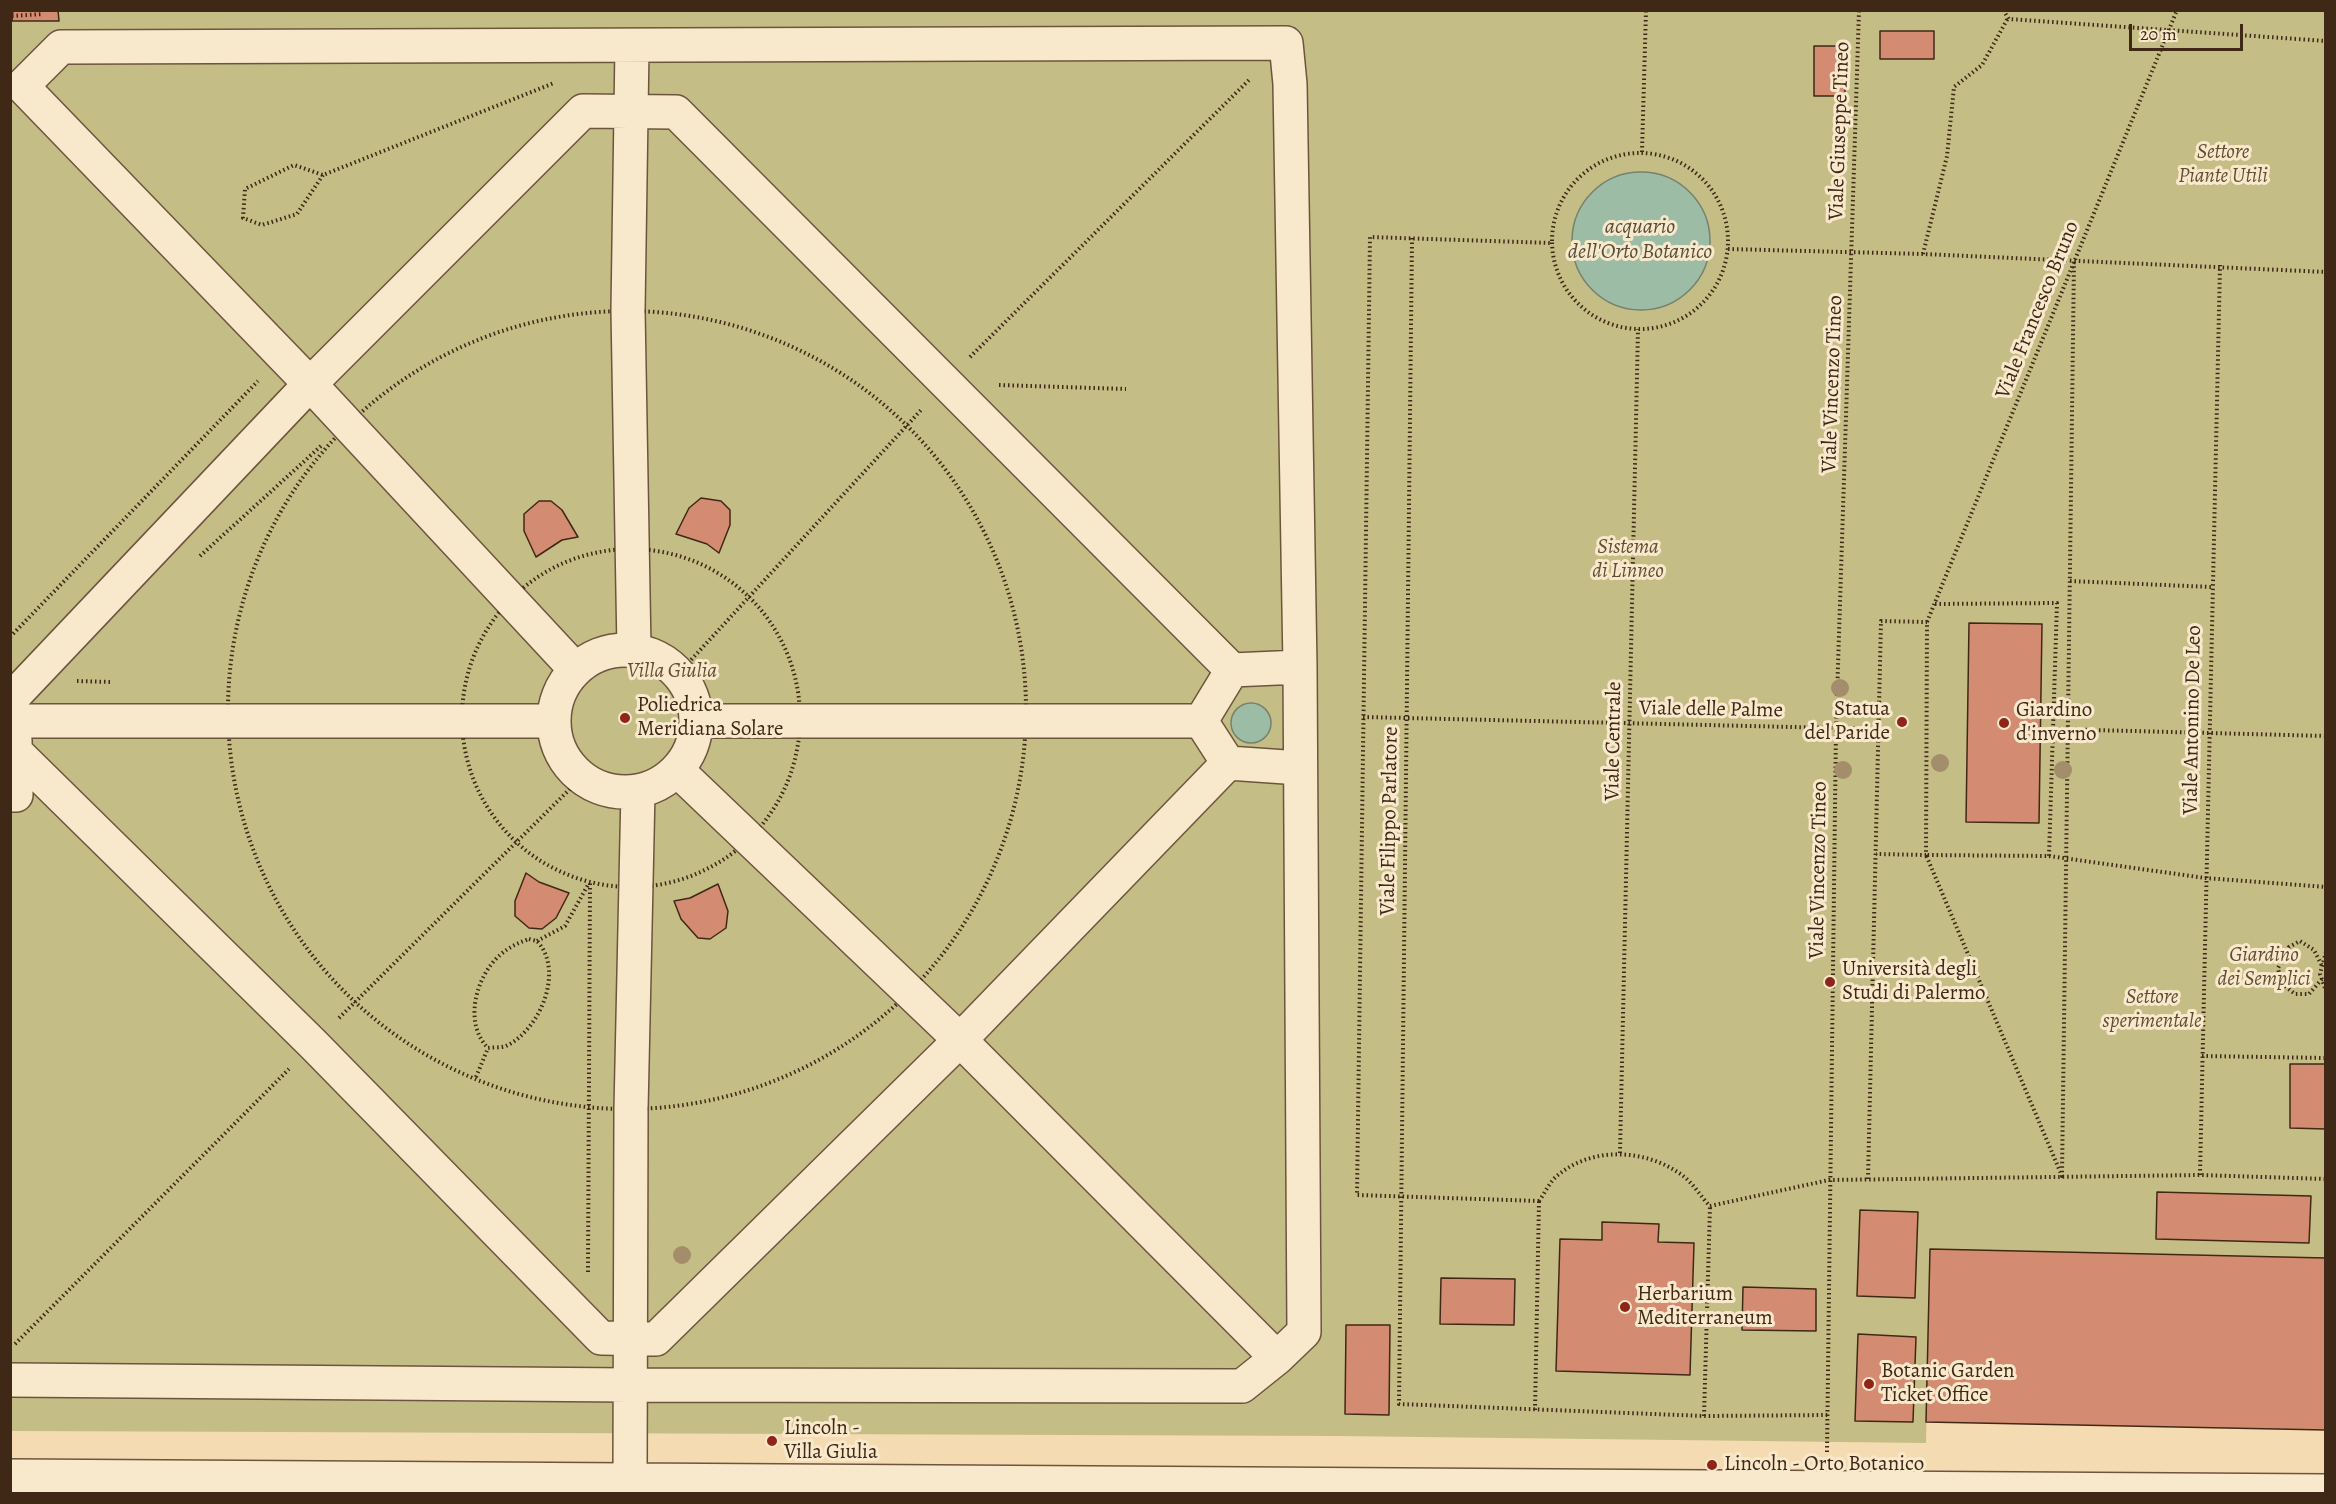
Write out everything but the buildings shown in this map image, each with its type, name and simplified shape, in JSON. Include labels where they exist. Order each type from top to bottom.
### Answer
[{"type":"street","points":[[10,1380],[629,1385],[1242,1386],[1277,1358],[1304,1332],[1300,668],[1290,96],[1286,43],[632,47],[61,47],[16,93],[310,384],[575,669]]},
{"type":"street","points":[[632,47],[628,310],[634,650]]},
{"type":"street","points":[[10,795],[16,795],[14,714],[310,384],[583,111],[675,112],[1232,670],[1300,668]]},
{"type":"street","points":[[613,650],[634,650],[651,654],[679,673],[689,688],[697,721],[694,740],[688,756],[677,770],[659,784],[638,791],[618,792],[599,787],[582,777],[568,763],[559,746],[554,721],[555,706],[563,686],[575,669],[592,657],[613,650]]},
{"type":"street","points":[[1201,721],[1232,670]]},
{"type":"street","points":[[14,714],[322,1053],[601,1338],[656,1338],[960,1040],[1228,763],[1300,768]]},
{"type":"street","points":[[14,714],[228,722],[554,721]]},
{"type":"street","points":[[697,721],[1201,721]]},
{"type":"street","points":[[1201,721],[1228,763]]},
{"type":"street","points":[[677,770],[960,1040],[1277,1358]]},
{"type":"street","points":[[630,1480],[631,1110],[638,791]]},
{"type":"street","points":[[10,1476],[88,1485],[630,1480],[932,1488],[1345,1490],[1827,1488],[1935,1491],[2325,1491]]},
{"type":"path","points":[[1642,152],[1646,10]]},
{"type":"path","name":"Viale Giuseppe Tineo","points":[[1852,253],[1859,10]]},
{"type":"path","points":[[2003,10],[2008,18]]},
{"type":"path","name":"Viale Francesco Bruno","points":[[1927,622],[2177,10]]},
{"type":"path","points":[[1923,254],[1947,156],[1954,87],[1982,65],[2008,18]]},
{"type":"path","points":[[2008,18],[2325,41]]},
{"type":"path","points":[[679,673],[945,383],[1286,43]]},
{"type":"path","points":[[323,175],[294,165],[245,189],[243,218],[262,225],[297,213],[323,175],[558,81],[583,111]]},
{"type":"path","points":[[1642,152],[1676,160],[1705,180],[1723,209],[1728,249],[1721,277],[1701,305],[1671,324],[1638,329],[1604,321],[1576,302],[1557,272],[1551,243],[1559,204],[1579,176],[1609,158],[1642,152]]},
{"type":"path","points":[[1539,1201],[1357,1195],[1370,237],[1551,243]]},
{"type":"path","name":"Viale Filippo Parlatore","points":[[1412,238],[1399,1404],[1535,1410]]},
{"type":"path","points":[[1728,249],[1923,254],[2325,272]]},
{"type":"path","name":"Viale Vincenzo Tineo","points":[[1827,1488],[1836,728],[1852,253]]},
{"type":"path","points":[[2062,1176],[2074,261]]},
{"type":"path","name":"Viale Antonino De Leo","points":[[2200,1175],[2207,733],[2220,266]]},
{"type":"path","points":[[196,560],[345,424],[428,362],[524,322],[628,310],[728,323],[822,361],[908,424],[971,506],[1014,605],[1027,721],[1014,816],[974,911],[911,994],[829,1057],[776,1079],[734,1096],[631,1110],[527,1098],[430,1059],[354,1003],[281,913],[240,816],[228,722],[239,607],[279,508],[345,424]]},
{"type":"path","name":"Viale Centrale","points":[[1620,1153],[1638,329]]},
{"type":"path","points":[[995,385],[1126,389]]},
{"type":"path","points":[[632,549],[675,555],[685,559],[714,571],[749,597],[777,633],[795,675],[800,721],[795,764],[777,805],[749,840],[716,865],[677,881],[636,887],[590,882],[563,873],[538,860],[516,843],[488,809],[469,769],[461,722],[465,679],[482,636],[509,599],[545,571],[587,554],[632,549]]},
{"type":"path","points":[[2070,582],[2211,587]]},
{"type":"path","points":[[1935,604],[2057,603],[2049,856]]},
{"type":"path","points":[[1868,1179],[1881,621],[1927,622],[1926,855],[2062,1176]]},
{"type":"path","name":"Viale delle Palme","points":[[1363,717],[1878,729]]},
{"type":"path","points":[[2054,729],[2325,736]]},
{"type":"path","points":[[1876,854],[2049,856],[2205,878],[2325,887]]},
{"type":"path","points":[[537,941],[548,958],[549,981],[544,1003],[532,1024],[519,1037],[504,1047],[488,1048],[480,1040],[475,1026],[474,1006],[482,981],[498,957],[513,945],[529,939],[537,941],[565,926],[590,882]]},
{"type":"path","points":[[587,1323],[591,1106],[590,882]]},
{"type":"path","points":[[2322,966],[2314,950],[2300,940],[2289,947],[2278,968],[2281,983],[2295,994],[2308,994],[2322,979]]},
{"type":"path","points":[[2325,952],[2322,966],[2325,991]]},
{"type":"path","points":[[476,1077],[488,1048]]},
{"type":"path","points":[[2202,1056],[2325,1058]]},
{"type":"path","points":[[1704,1416],[1710,1206],[1683,1176],[1652,1159],[1620,1153],[1587,1158],[1557,1175],[1539,1201],[1535,1410],[1704,1416],[1828,1414]]},
{"type":"path","points":[[1710,1206],[1829,1180],[2200,1175],[2325,1179]]},
{"type":"green space","points":[[11,11],[2325,11],[2325,1258],[1930,1249],[1926,1443],[1337,1436],[11,1431]]},
{"type":"water","name":"acquario dell'Orto Botanico","points":[[1641,172],[1668,177],[1680,183],[1690,192],[1699,202],[1705,214],[1710,241],[1705,268],[1699,280],[1690,290],[1680,299],[1668,305],[1641,310],[1614,305],[1602,299],[1592,290],[1583,280],[1577,268],[1572,241],[1577,214],[1583,202],[1592,192],[1602,183],[1614,177]]},
{"type":"water","points":[[1251,703],[1259,704],[1265,709],[1270,715],[1270,731],[1265,737],[1259,742],[1251,743],[1243,742],[1237,737],[1232,731],[1231,723],[1232,715],[1237,709],[1243,704]]},
{"type":"place","name":"Poliedrica Meridiana Solare","points":[[625,718]]},
{"type":"place","name":"Statua del Paride","points":[[1902,722]]},
{"type":"place","name":"Giardino d'inverno","points":[[2004,723]]},
{"type":"place","name":"Università degli Studi di Palermo","points":[[1830,982]]},
{"type":"place","name":"Herbarium Mediterraneum","points":[[1625,1307]]},
{"type":"place","name":"Botanic Garden Ticket Office","points":[[1869,1384]]},
{"type":"place","name":"Lincoln - Villa Giulia","points":[[772,1441]]},
{"type":"place","name":"Lincoln - Orto Botanico","points":[[1712,1465]]},
{"type":"park label","name":"Settore Piante Utili","points":[[2223,165]]},
{"type":"park label","name":"Sistema di Linneo","points":[[1628,560]]},
{"type":"park label","name":"Villa Giulia","points":[[672,672]]},
{"type":"park label","name":"Giardino dei Semplici","points":[[2264,968]]},
{"type":"park label","name":"Settore sperimentale","points":[[2152,1010]]}]
